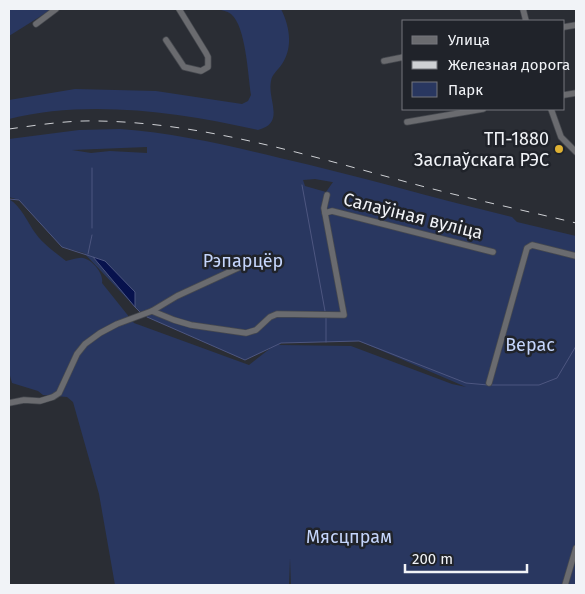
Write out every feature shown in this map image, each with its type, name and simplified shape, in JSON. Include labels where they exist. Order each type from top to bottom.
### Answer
[{"type":"street","points":[[36,24],[56,9]]},
{"type":"street","points":[[166,40],[184,67],[200,71],[208,66],[206,53],[179,9]]},
{"type":"street","points":[[384,61],[402,57]]},
{"type":"street","points":[[407,122],[477,110]]},
{"type":"street","points":[[551,110],[561,137],[576,152]]},
{"type":"street","points":[[152,311],[191,325],[246,333],[256,330],[270,317],[277,314],[344,315],[325,213],[324,205],[327,195]]},
{"type":"street","name":"Салаўіная вуліца","points":[[325,213],[332,211],[493,252]]},
{"type":"street","points":[[489,383],[527,248],[532,245],[576,256]]},
{"type":"street","points":[[9,403],[24,400],[40,401],[53,397],[58,393],[77,354],[85,344],[100,333],[152,311],[177,296],[253,261]]},
{"type":"street","points":[[565,585],[576,548]]},
{"type":"green space","points":[[9,9],[52,9],[9,36]]},
{"type":"green space","points":[[216,9],[281,9],[284,16],[289,37],[288,51],[272,79],[270,88],[274,110],[271,122],[266,127],[258,130],[165,113],[101,109],[39,113],[9,119],[9,100],[75,89],[156,91],[242,104],[248,101],[251,95],[246,52],[240,29],[231,14]]},
{"type":"green space","points":[[120,129],[221,144],[512,217],[517,222],[576,236],[576,585],[291,585],[290,558],[289,585],[115,585],[99,494],[73,402],[67,397],[43,395],[38,391],[12,383],[9,372],[9,199],[21,210],[39,238],[50,249],[66,261],[83,258],[94,264],[100,272],[102,283],[134,323],[249,365],[272,347],[245,360],[147,317],[135,307],[84,253],[62,247],[19,200],[9,197],[9,139],[79,130]],"holes":[[[147,147],[147,153],[110,151],[91,153],[72,150]],[[315,179],[333,182],[326,192],[305,186],[303,180]],[[359,341],[466,387],[452,384],[351,346],[279,345],[281,343]]]},
{"type":"shaded area","points":[[93,257],[105,261],[135,292],[135,307]]},
{"type":"waterway","points":[[92,168],[92,228]]},
{"type":"waterway","points":[[302,185],[325,311]]},
{"type":"waterway","points":[[9,199],[19,200],[62,247],[93,257]]},
{"type":"waterway","points":[[88,254],[92,235]]},
{"type":"waterway","points":[[135,307],[140,312]]},
{"type":"waterway","points":[[147,317],[245,360],[281,343],[359,341],[466,383],[488,385]]},
{"type":"waterway","points":[[326,318],[326,342]]},
{"type":"waterway","points":[[492,385],[539,385],[557,378],[576,346]]},
{"type":"railway","points":[[9,129],[42,124],[88,121],[176,127],[290,151],[446,192],[576,223]]},
{"type":"place","name":"ТП-1880 Заслаўскага РЭС","points":[[559,149]]},
{"type":"park label","name":"Рэпарцёр","points":[[243,261]]},
{"type":"park label","name":"Верас","points":[[530,345]]},
{"type":"park label","name":"Мясцпрам","points":[[349,537]]}]
